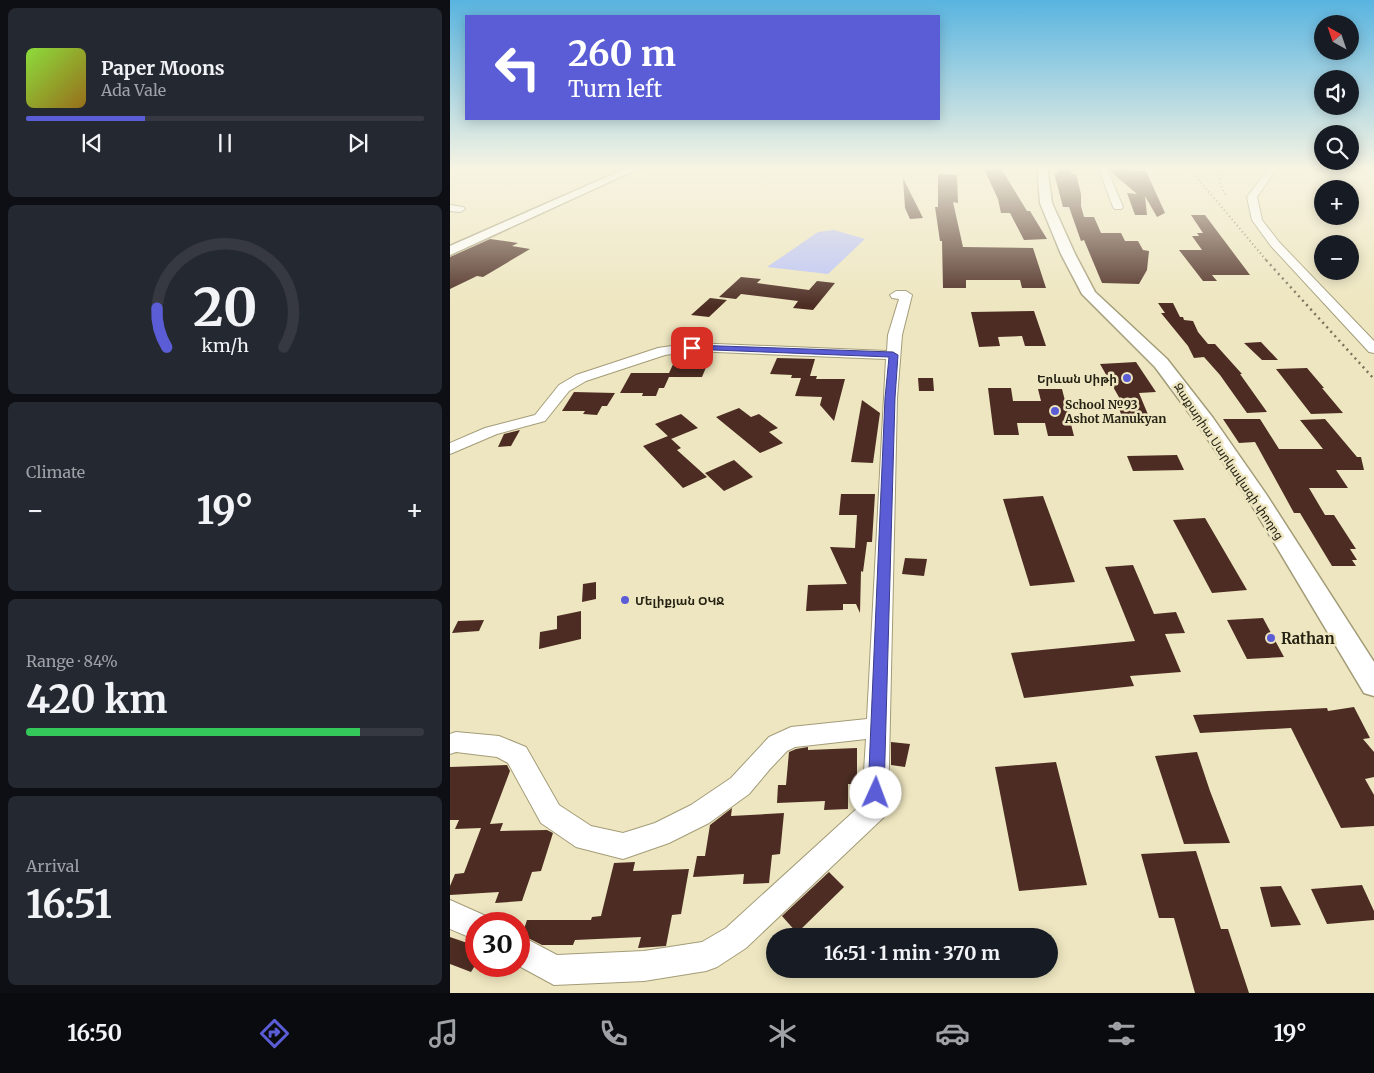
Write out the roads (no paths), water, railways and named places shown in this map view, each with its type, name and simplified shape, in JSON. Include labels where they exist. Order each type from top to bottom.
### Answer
[{"type":"main road","points":[[450,243],[518,213]]},
{"type":"main road","points":[[450,251],[534,213]]},
{"type":"main road","name":"Զաքարիա Սարկավագի փողոց","points":[[1050,213],[1068,254],[1089,294],[1161,363],[1206,422],[1258,499],[1374,685]]},
{"type":"street","points":[[1256,213],[1257,220],[1275,244],[1374,349]]},
{"type":"street","points":[[530,956],[554,970],[644,966],[706,956],[736,938],[875,809],[890,398],[896,335],[906,296],[896,295]]},
{"type":"street","points":[[450,449],[491,431],[540,418],[564,388],[581,378],[663,351],[692,348],[893,355]]},
{"type":"street","points":[[450,744],[456,742],[498,747],[517,755],[550,814],[585,838],[623,846],[660,834],[700,814],[740,786],[778,744],[791,737],[878,728]]},
{"type":"street","points":[[450,914],[465,921]]},
{"type":"railway","points":[[1227,213],[1267,261]]},
{"type":"railway","points":[[1266,260],[1374,379]]},
{"type":"place","name":"Երևան Սիթի","points":[[1127,378]]},
{"type":"place","name":"School №93 Ashot Manukyan","points":[[1055,411]]},
{"type":"place","name":"Մելիքյան ՕԿՋ","points":[[625,600]]},
{"type":"place","name":"Rathan","points":[[1271,638]]}]
